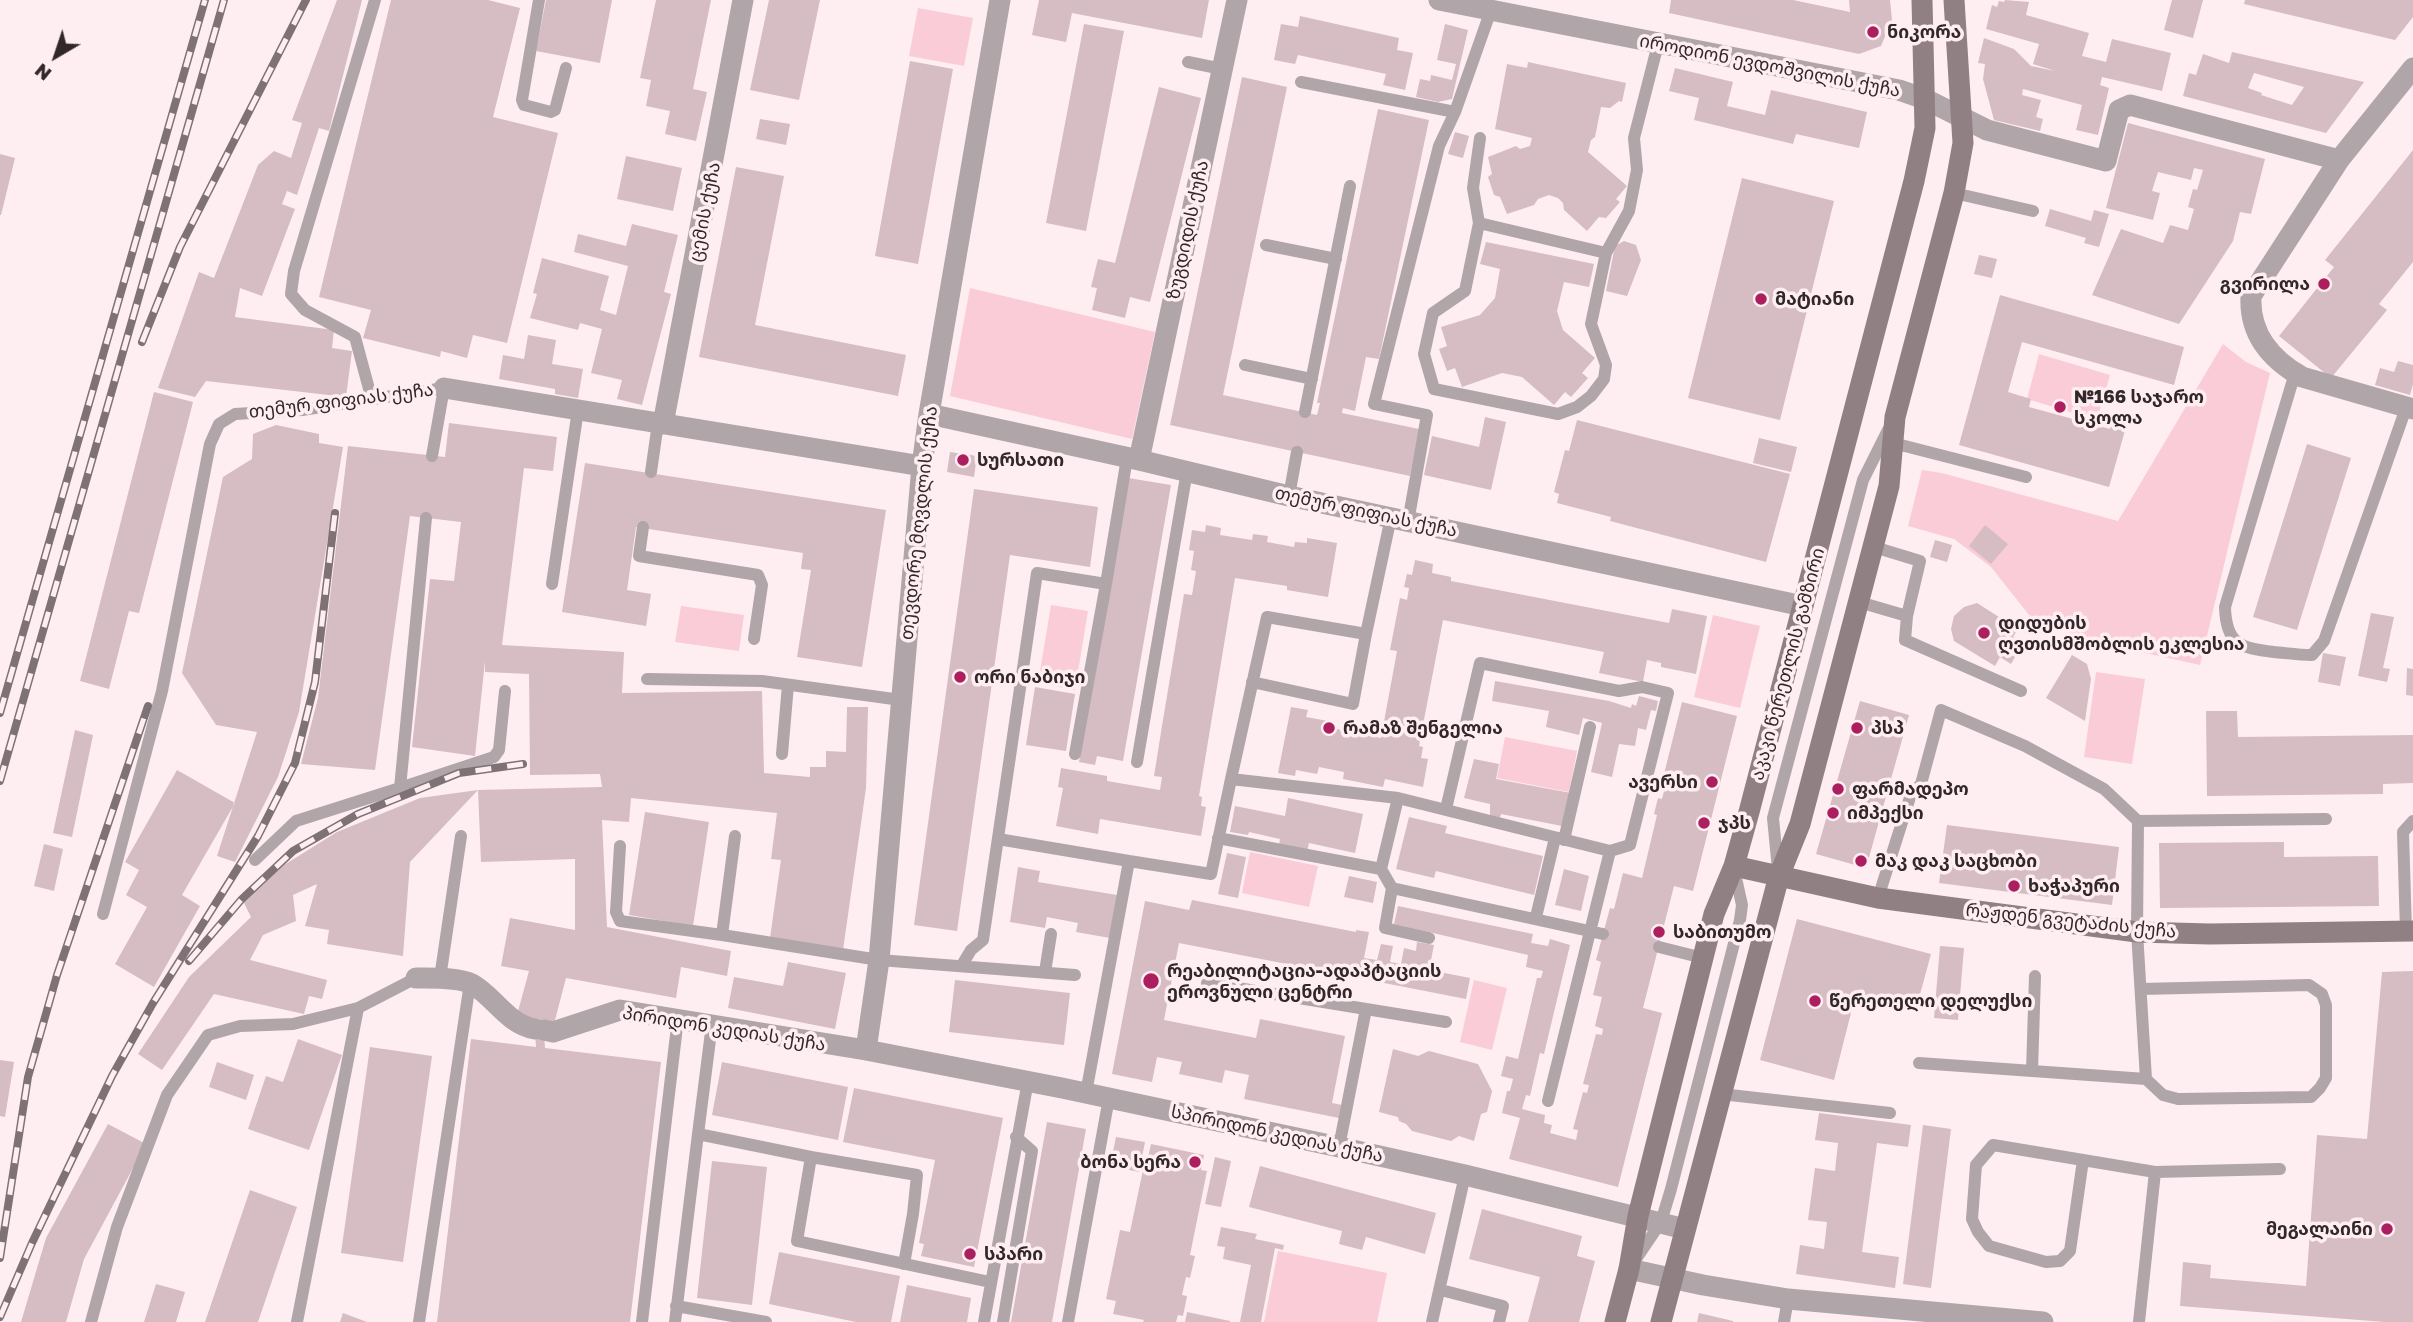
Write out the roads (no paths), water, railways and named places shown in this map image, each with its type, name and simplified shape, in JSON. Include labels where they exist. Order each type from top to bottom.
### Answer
[{"type":"main road","name":"აკაკი წერეთლის გამზირი","points":[[1615,1322],[1629,1269],[1638,1216],[1714,914],[1734,866],[1914,181],[1924,128],[1923,0]]},
{"type":"main road","points":[[1661,1322],[1779,876],[1800,824],[1874,547],[1889,486],[1895,417],[1954,193],[1963,143],[1954,0]]},
{"type":"main road","name":"რაჟდენ გვეტაძის ქუჩა","points":[[1734,866],[1878,898],[2137,932],[2210,934],[2409,931]]},
{"type":"street","name":"ცემის ქუჩა","points":[[661,424],[743,0]]},
{"type":"street","name":"თევდორე მღვდლის ქუჩა","points":[[866,1050],[879,960],[922,466],[999,0]]},
{"type":"street","name":"ზუგდიდის ქუჩა","points":[[1133,459],[1237,0]]},
{"type":"street","name":"იროდიონ ევდოშვილის ქუჩა","points":[[1439,0],[1492,5],[1658,44],[1899,90],[1925,99],[1987,130],[2106,161],[2119,110],[2130,104],[2339,160]]},
{"type":"street","points":[[2410,79],[2339,160],[2251,296],[2250,313],[2261,343],[2295,373],[2410,409]]},
{"type":"street","name":"თემურ ფიფიას ქუჩა","points":[[444,388],[922,466]]},
{"type":"street","name":"თემურ ფიფიას ქუჩა","points":[[929,414],[1289,496],[1803,606]]},
{"type":"street","points":[[416,978],[440,978],[470,983]]},
{"type":"street","name":"პირიდონ კედიას ქუჩა","points":[[470,983],[521,1026],[539,1030],[553,1032],[620,1010],[866,1050]]},
{"type":"street","name":"სპირიდონ კედიას ქუჩა","points":[[866,1050],[1339,1146],[1685,1229]]},
{"type":"street","points":[[1629,1269],[1788,1299],[2043,1322]]},
{"type":"lane","points":[[372,400],[355,337],[304,310],[291,294],[294,271],[375,0]]},
{"type":"lane","points":[[539,0],[522,100],[524,105],[551,113],[555,110],[566,68]]},
{"type":"lane","points":[[1252,682],[1353,704],[1366,634],[1427,415],[1374,404],[1439,146],[1455,112],[1492,5]]},
{"type":"lane","points":[[1480,138],[1474,188],[1479,223],[1465,292],[1433,313],[1424,355],[1434,389],[1558,414],[1577,407],[1591,396],[1604,379],[1606,365],[1591,324],[1606,253],[1629,211],[1637,170],[1634,138],[1658,44]]},
{"type":"lane","points":[[1188,62],[1223,69]]},
{"type":"lane","points":[[1301,82],[1455,112]]},
{"type":"lane","points":[[1305,412],[1350,186]]},
{"type":"lane","points":[[1954,193],[2032,211]]},
{"type":"lane","points":[[1479,223],[1606,253]]},
{"type":"lane","points":[[1266,245],[1336,259]]},
{"type":"lane","points":[[1245,365],[1312,379]]},
{"type":"lane","points":[[2295,373],[2225,607],[2225,623],[2231,635],[2237,644],[2247,649],[2312,655],[2324,642],[2410,409]]},
{"type":"lane","points":[[432,456],[444,388]]},
{"type":"lane","name":"თემურ ფიფიას ქუჩა","points":[[103,914],[162,691],[210,444],[219,424],[235,414],[302,410],[444,388]]},
{"type":"lane","points":[[552,584],[579,410]]},
{"type":"lane","points":[[1779,876],[1773,818],[1864,480],[1895,417]]},
{"type":"lane","points":[[651,472],[661,424]]},
{"type":"lane","points":[[1893,443],[2026,477]]},
{"type":"lane","points":[[1289,496],[1297,452]]},
{"type":"lane","points":[[1075,754],[1106,584],[1133,459]]},
{"type":"lane","points":[[1137,762],[1187,471]]},
{"type":"lane","points":[[400,788],[426,518]]},
{"type":"lane","points":[[643,527],[639,556],[758,575],[762,585],[754,639]]},
{"type":"lane","points":[[1874,547],[1920,561],[1907,616],[1905,640],[2021,691]]},
{"type":"lane","points":[[962,965],[971,950],[983,940],[1037,573],[1106,584]]},
{"type":"lane","points":[[1859,602],[1907,616]]},
{"type":"lane","points":[[998,839],[1211,874],[1267,617],[1366,634]]},
{"type":"lane","points":[[1231,779],[1398,798],[1560,839],[1610,851],[1630,845],[1668,694],[1642,687],[1619,691],[1480,663],[1446,810]]},
{"type":"lane","points":[[647,679],[762,681],[901,700]]},
{"type":"lane","points":[[782,754],[788,685]]},
{"type":"lane","points":[[255,860],[296,821],[494,757],[499,750],[505,691]]},
{"type":"lane","points":[[1878,898],[1911,794],[1921,784],[1941,710],[2025,746],[2104,789],[2138,821],[2326,820]]},
{"type":"lane","points":[[1536,918],[1590,727]]},
{"type":"lane","points":[[1398,798],[1381,869],[1392,888],[1385,928],[1429,938]]},
{"type":"lane","points":[[2138,821],[2137,932],[2146,1079]]},
{"type":"lane","points":[[2409,931],[2403,832],[2413,821]]},
{"type":"lane","points":[[440,978],[461,836]]},
{"type":"lane","points":[[722,935],[735,836]]},
{"type":"lane","points":[[1218,838],[1381,869]]},
{"type":"lane","points":[[620,846],[615,912],[620,921],[879,960],[1075,975]]},
{"type":"lane","points":[[1548,1101],[1597,932],[1610,851]]},
{"type":"lane","points":[[1086,1093],[1129,861]]},
{"type":"lane","points":[[1629,1269],[1661,1222],[1740,920],[1742,905],[1734,866]]},
{"type":"lane","points":[[1392,888],[1597,932]]},
{"type":"lane","points":[[1045,972],[1051,934]]},
{"type":"lane","points":[[1659,947],[1703,958]]},
{"type":"lane","points":[[2032,1071],[2035,976]]},
{"type":"lane","points":[[92,1322],[117,1227],[167,1095],[208,1035],[240,1026],[293,1024],[358,1008],[416,978]]},
{"type":"lane","points":[[419,1322],[470,983]]},
{"type":"lane","points":[[1207,983],[1446,1022]]},
{"type":"lane","points":[[1919,1063],[2146,1079],[2163,1096],[2178,1099],[2311,1097],[2326,1078],[2326,1005],[2322,994],[2309,985],[2141,989]]},
{"type":"lane","points":[[297,1322],[358,1008]]},
{"type":"lane","points":[[1339,1146],[1366,1009]]},
{"type":"lane","points":[[642,1322],[678,1018]]},
{"type":"lane","points":[[675,1322],[712,1024]]},
{"type":"lane","points":[[984,1322],[1028,1082]]},
{"type":"lane","points":[[1721,1094],[1890,1113]]},
{"type":"lane","points":[[1068,1322],[1109,1098]]},
{"type":"lane","points":[[698,1134],[917,1175],[904,1264]]},
{"type":"lane","points":[[1003,1322],[1032,1152],[1016,1137]]},
{"type":"lane","points":[[2083,1160],[2070,1251],[2060,1261],[2046,1262],[1989,1245],[1978,1232],[1972,1219],[1976,1165],[1993,1144],[2155,1172],[2280,1169]]},
{"type":"lane","points":[[811,1157],[797,1241],[990,1282]]},
{"type":"lane","points":[[2139,1322],[2155,1172]]},
{"type":"lane","points":[[1432,1322],[1465,1175]]},
{"type":"lane","points":[[1440,1290],[1503,1306],[1499,1322]]},
{"type":"lane","points":[[1784,1322],[1788,1299]]},
{"type":"lane","points":[[676,1306],[763,1322]]},
{"type":"railway","points":[[0,713],[205,0]]},
{"type":"railway","points":[[0,781],[224,0]]},
{"type":"railway","points":[[142,342],[180,247],[306,0]]},
{"type":"railway","points":[[0,1317],[32,1243],[112,1076],[153,1003],[258,836],[295,763],[315,682],[335,513]]},
{"type":"railway","points":[[0,1258],[28,1077],[57,975],[148,706]]},
{"type":"railway","points":[[189,961],[241,900],[293,851],[358,814],[459,773],[523,764]]},
{"type":"place","name":"ნიკორა","points":[[1873,32]]},
{"type":"place","name":"გვირილა","points":[[2324,284]]},
{"type":"place","name":"მატიანი","points":[[1761,299]]},
{"type":"place","name":"№166 საჯარო სკოლა","points":[[2060,407]]},
{"type":"place","name":"სურსათი","points":[[963,460]]},
{"type":"place","name":"დიდუბის ღვთისმშობლის ეკლესია","points":[[1984,633]]},
{"type":"place","name":"ორი ნაბიჯი","points":[[960,677]]},
{"type":"place","name":"რამაზ შენგელია","points":[[1329,728]]},
{"type":"place","name":"პსპ","points":[[1857,728]]},
{"type":"place","name":"ავერსი","points":[[1712,782]]},
{"type":"place","name":"ფარმადეპო","points":[[1838,789]]},
{"type":"place","name":"იმპექსი","points":[[1833,813]]},
{"type":"place","name":"ჯპს","points":[[1704,823]]},
{"type":"place","name":"მაკ დაკ საცხობი","points":[[1861,861]]},
{"type":"place","name":"ხაჭაპური","points":[[2014,886]]},
{"type":"place","name":"საბითუმო","points":[[1659,932]]},
{"type":"place","name":"რეაბილიტაცია-ადაპტაციის ეროვნული ცენტრი","points":[[1151,981]]},
{"type":"place","name":"წერეთელი დელუქსი","points":[[1815,1001]]},
{"type":"place","name":"ბონა სერა","points":[[1195,1162]]},
{"type":"place","name":"მეგალაინი","points":[[2387,1229]]},
{"type":"place","name":"სპარი","points":[[970,1254]]}]
